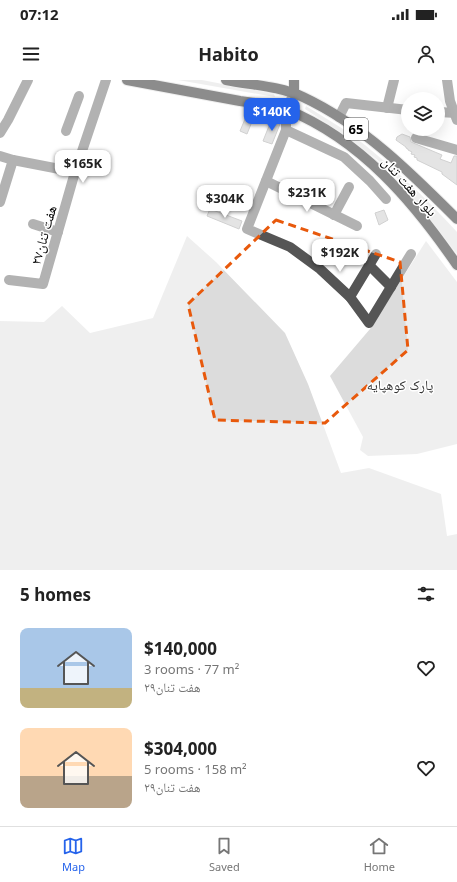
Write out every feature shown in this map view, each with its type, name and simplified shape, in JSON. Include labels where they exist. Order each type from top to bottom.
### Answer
[{"type":"main road","name":"بلوار هفت تنان","points":[[127,80],[286,109],[320,126],[347,142],[397,187],[439,239],[457,265]]},
{"type":"main road","name":"بلوار هفت تنان","points":[[230,80],[280,85],[294,94],[339,117],[374,142],[418,181],[457,219]]},
{"type":"main road","points":[[294,80],[294,94]]},
{"type":"street","points":[[0,133],[28,80]]},
{"type":"street","name":"هفت تنان۲۷","points":[[9,280],[43,284],[75,172],[106,80]]},
{"type":"street","points":[[387,108],[394,80]]},
{"type":"street","points":[[445,113],[456,115],[447,80]]},
{"type":"street","points":[[294,94],[286,109],[286,130],[247,228],[290,247],[320,269],[350,297],[369,323],[411,254]]},
{"type":"street","points":[[66,131],[79,96]]},
{"type":"street","points":[[339,117],[346,103],[401,109]]},
{"type":"street","points":[[286,130],[344,158],[370,181],[386,199]]},
{"type":"street","points":[[416,138],[457,150]]},
{"type":"street","points":[[0,156],[12,160],[75,172]]},
{"type":"street","points":[[0,202],[12,160]]},
{"type":"street","points":[[266,181],[357,226]]},
{"type":"street","points":[[334,215],[349,186]]},
{"type":"street","points":[[33,224],[58,232]]},
{"type":"street","points":[[350,297],[376,254]]},
{"type":"street","points":[[370,265],[391,287]]},
{"type":"highlighted area","points":[[276,220],[400,262],[408,350],[325,423],[215,420],[188,304]]},
{"type":"green space","points":[[178,80],[202,80],[274,94],[275,97]]},
{"type":"green space","points":[[306,106],[352,135],[380,157],[420,194],[457,232],[457,254],[389,169],[349,138],[305,109]]},
{"type":"green space","points":[[187,236],[216,262],[285,333],[308,384],[341,473],[369,468],[441,494],[447,536],[457,534],[457,570],[0,570],[0,321],[44,322],[62,306],[90,333],[153,318]]},
{"type":"green space","name":"پارک کوهپایه","points":[[426,241],[457,282],[457,444],[417,454],[368,456],[360,450],[363,437],[330,376],[370,329]]},
{"type":"building","points":[[248,112],[255,114],[247,134],[240,131]]},
{"type":"building","points":[[271,121],[280,124],[272,144],[263,141]]},
{"type":"building","points":[[401,135],[401,136],[410,137],[411,142],[442,155],[440,159],[451,163],[454,156],[457,156],[457,185],[442,174],[442,172],[417,160],[417,158],[414,157],[415,155],[411,154],[412,152],[396,140],[397,137]]},
{"type":"building","points":[[210,209],[242,221],[239,229],[207,216]]},
{"type":"building","points":[[384,210],[388,220],[379,225],[375,213]]}]
